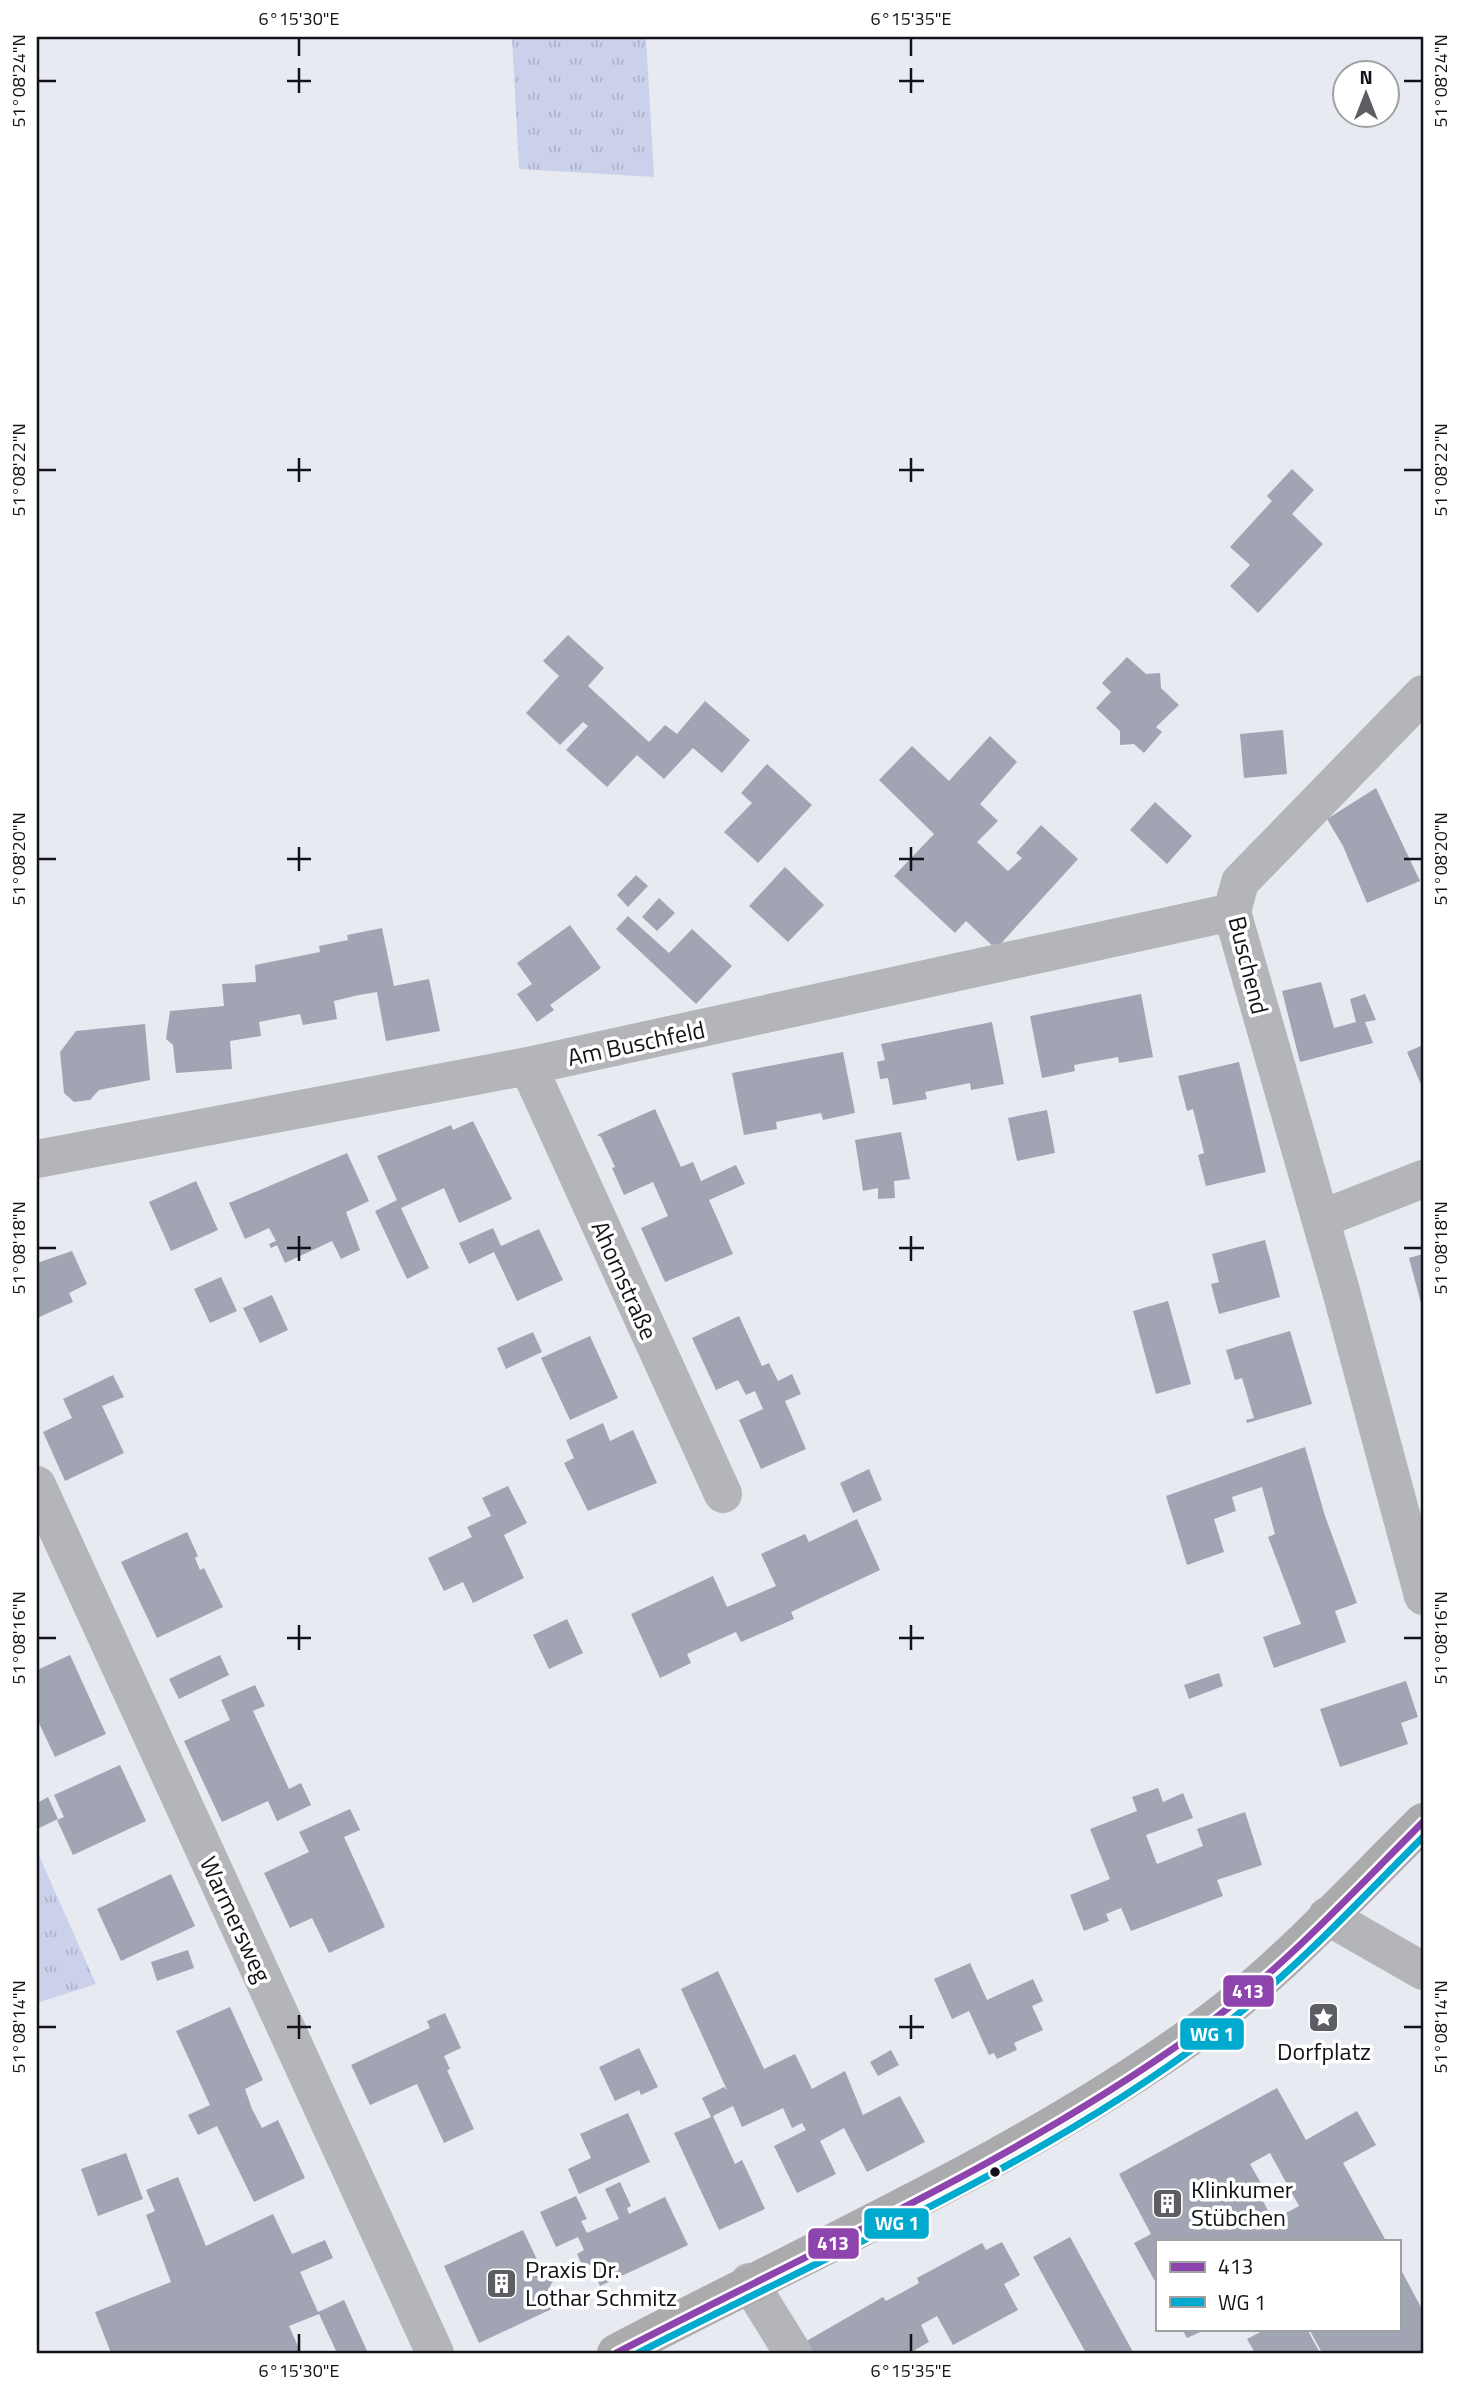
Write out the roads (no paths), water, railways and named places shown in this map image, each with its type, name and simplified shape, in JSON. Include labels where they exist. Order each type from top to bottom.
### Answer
[{"type":"main road","points":[[616,2353],[749,2282],[937,2190],[1135,2075],[1197,2032],[1251,1987],[1423,1822]]},
{"type":"street","name":"Buschend","points":[[1423,694],[1240,882],[1232,912],[1321,1219],[1423,1596]]},
{"type":"street","name":"Am Buschfeld","points":[[37,1159],[528,1066],[1232,912]]},
{"type":"street","name":"Ahornstraße","points":[[528,1066],[723,1494]]},
{"type":"street","points":[[1321,1219],[1423,1179]]},
{"type":"street","name":"Warmersweg","points":[[37,1485],[435,2353]]},
{"type":"street","points":[[1327,1916],[1423,1971]]},
{"type":"street","points":[[749,2282],[793,2353]]},
{"type":"place","name":"Dorfplatz","points":[[1324,2017]]},
{"type":"place","name":"Klinkumer Stübchen","points":[[1168,2203]]},
{"type":"place","name":"Praxis Dr. Lothar Schmitz","points":[[502,2283]]}]
